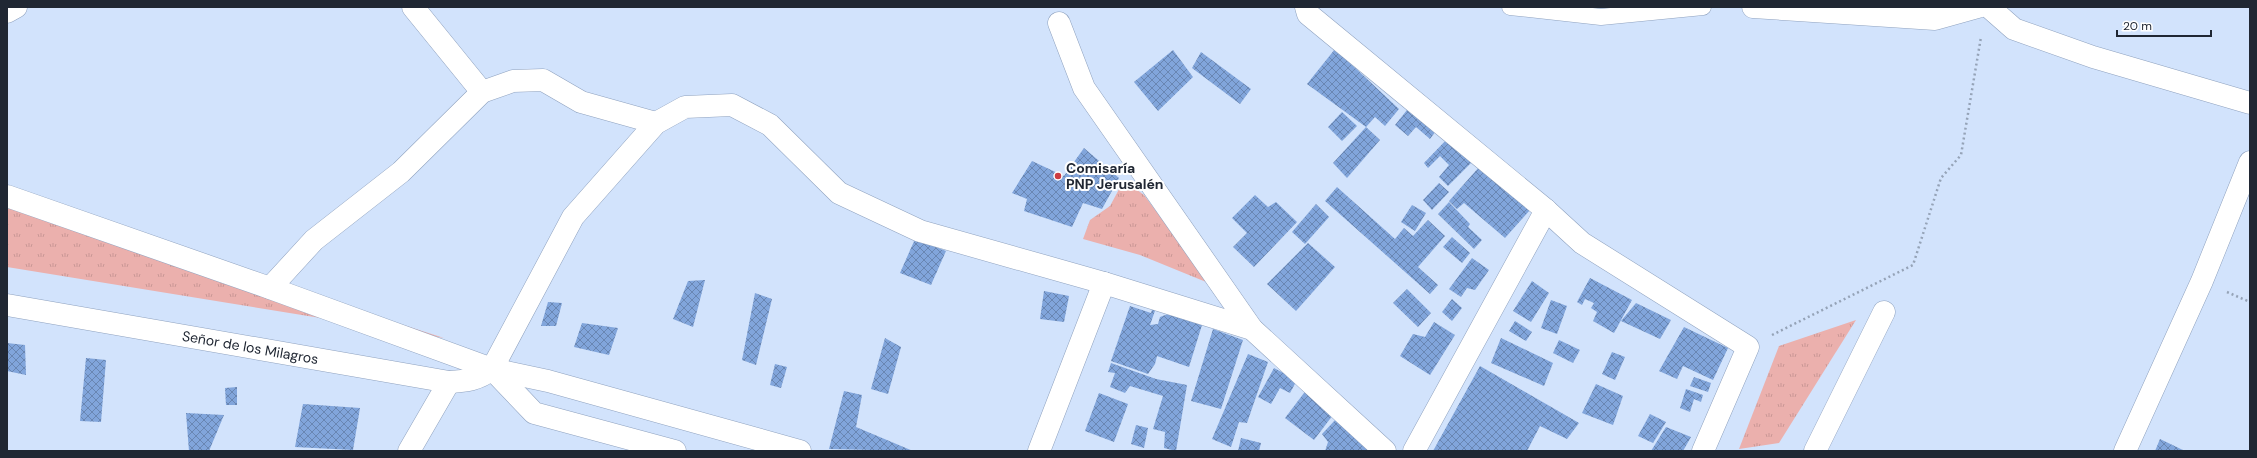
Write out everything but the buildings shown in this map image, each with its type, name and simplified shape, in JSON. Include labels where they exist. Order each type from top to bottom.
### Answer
[{"type":"street","points":[[7,12],[16,7]]},
{"type":"street","points":[[413,7],[482,92]]},
{"type":"street","points":[[1306,7],[1308,14],[1546,210],[1582,243],[1748,347],[1703,451]]},
{"type":"street","points":[[1754,7],[1935,19],[1978,7]]},
{"type":"street","points":[[1989,7],[2014,30],[2093,57],[2250,104]]},
{"type":"street","points":[[1059,23],[1084,88],[1252,329],[1385,451]]},
{"type":"street","points":[[270,288],[314,240],[401,172],[482,92],[513,82],[543,80],[581,102],[656,123]]},
{"type":"street","points":[[492,369],[573,217],[656,123],[685,107],[732,105],[770,125],[839,193],[920,231],[1104,283],[1252,329]]},
{"type":"street","points":[[2125,451],[2202,281],[2250,162]]},
{"type":"street","points":[[7,196],[270,288],[492,369],[548,381],[795,450]]},
{"type":"street","points":[[1414,451],[1546,210]]},
{"type":"street","points":[[1039,451],[1104,283]]},
{"type":"street","name":"Señor de los Milagros","points":[[7,305],[449,382],[472,380],[483,376],[492,369]]},
{"type":"street","points":[[1815,451],[1884,312]]},
{"type":"street","points":[[492,369],[534,413],[675,451]]},
{"type":"street","points":[[409,451],[449,382]]},
{"type":"lane","points":[[1510,7],[1601,17],[1703,7]]},
{"type":"path","points":[[1748,347],[1913,265],[1941,178],[1961,155],[1982,30]]},
{"type":"green space","points":[[1124,180],[1144,195],[1211,284],[1140,255],[1083,239],[1090,220],[1110,206]]},
{"type":"green space","points":[[7,202],[102,228],[444,338],[7,267]]},
{"type":"green space","points":[[1856,320],[1779,443],[1739,449],[1779,346]]},
{"type":"place","name":"Comisaría PNP Jerusalén","points":[[1058,176]]}]
